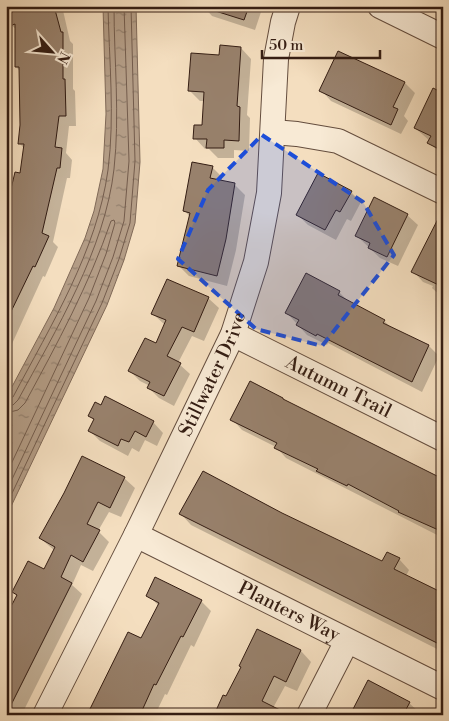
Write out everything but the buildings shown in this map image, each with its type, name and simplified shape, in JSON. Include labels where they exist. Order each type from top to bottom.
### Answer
[{"type":"street","name":"Stillwater Drive","points":[[45,715],[136,535],[233,334],[256,262],[269,193],[276,60],[288,6]]},
{"type":"street","points":[[380,6],[443,37]]},
{"type":"street","points":[[273,132],[338,141],[443,192]]},
{"type":"street","name":"Autumn Trail","points":[[233,334],[443,439]]},
{"type":"street","name":"Planters Way","points":[[136,535],[443,688]]},
{"type":"street","points":[[309,715],[347,641]]},
{"type":"highlighted area","points":[[262,135],[363,202],[394,255],[322,346],[256,329],[178,259],[208,190]]},
{"type":"water","points":[[103,6],[136,6],[140,162],[135,223],[124,260],[107,305],[6,517],[6,398],[54,308],[85,238],[94,211],[103,169],[106,114]]}]
